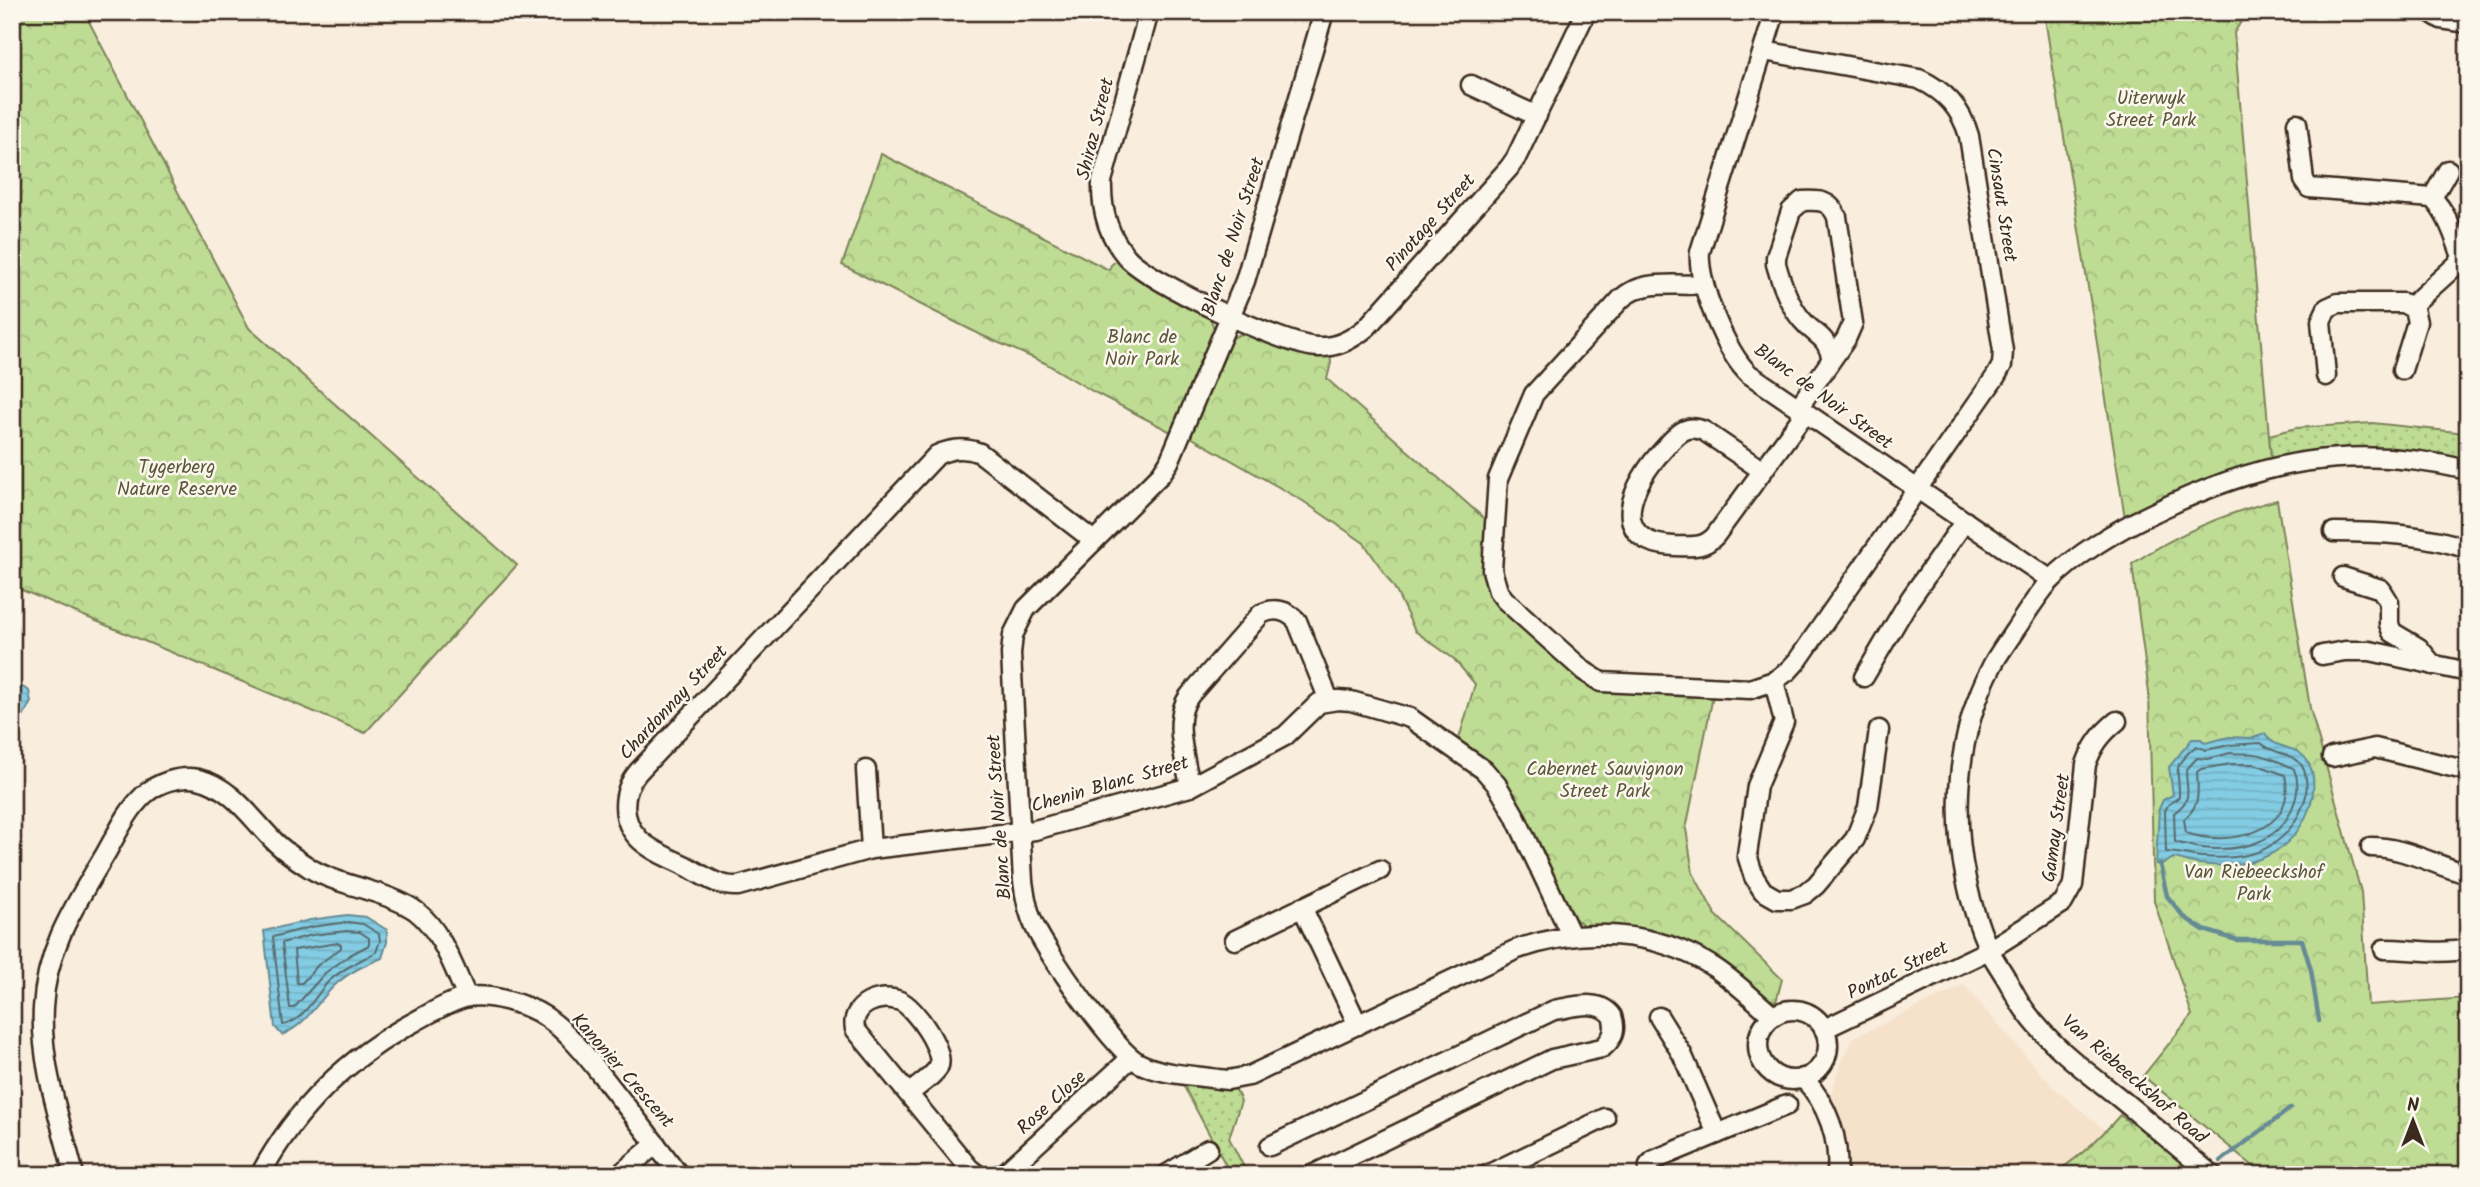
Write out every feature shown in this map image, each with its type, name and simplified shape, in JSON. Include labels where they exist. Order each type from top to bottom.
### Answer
[{"type":"street","name":"Shiraz Street","points":[[1149,12],[1104,167],[1101,195],[1107,223],[1119,247],[1137,267],[1231,316]]},
{"type":"street","name":"Blanc de Noir Street","points":[[1324,12],[1257,244],[1231,316],[1169,462],[1161,474],[1026,609],[1013,635],[1024,893],[1035,927],[1115,1043],[1131,1059],[1156,1069],[1218,1079],[1239,1079],[1259,1072],[1515,950],[1533,943],[1571,935],[1625,935],[1679,949],[1713,966],[1773,1016]]},
{"type":"street","name":"Pinotage Street","points":[[1231,316],[1310,347],[1333,346],[1351,339],[1367,327],[1516,158],[1586,12]]},
{"type":"street","name":"Blanc de Noir Street","points":[[1775,12],[1699,261],[1703,284],[1735,359],[1749,374],[2051,580]]},
{"type":"street","points":[[2430,12],[2441,19],[2468,23]]},
{"type":"street","name":"Cinsaut Street","points":[[1764,51],[1919,79],[1949,98],[1966,125],[2003,358],[1996,376],[1798,660],[1774,681]]},
{"type":"street","points":[[1471,85],[1536,116]]},
{"type":"street","points":[[2297,122],[2304,180],[2309,188],[2432,198],[2438,205],[2465,260],[2411,306]]},
{"type":"street","points":[[2432,198],[2448,170]]},
{"type":"street","points":[[1763,471],[1704,431],[1686,429],[1652,461],[1642,475],[1630,505],[1633,527],[1646,541],[1658,545],[1695,547],[1705,544],[1715,536],[1763,471],[1851,330],[1853,323],[1837,217],[1833,207],[1824,201],[1802,201],[1791,211],[1776,264],[1796,311],[1804,323],[1824,339],[1832,359]]},
{"type":"street","points":[[1703,284],[1644,286],[1631,291],[1620,299],[1534,394],[1496,485],[1492,570],[1499,591],[1505,600],[1595,679],[1608,683],[1738,689],[1750,689],[1774,681],[1784,722],[1757,786],[1747,855],[1754,877],[1763,891],[1777,899],[1798,897],[1816,885],[1855,839],[1868,807],[1879,730]]},
{"type":"street","points":[[2326,376],[2321,321],[2327,308],[2338,303],[2403,303],[2411,306],[2416,313],[2417,322],[2402,370]]},
{"type":"street","name":"Chardonnay Street","points":[[1020,831],[871,849],[745,885],[723,885],[641,841],[627,820],[626,793],[638,772],[937,455],[962,449],[980,453],[1094,541]]},
{"type":"street","name":"Van Riebeeckshof Road","points":[[2212,1175],[2067,1055],[2027,1014],[1989,950],[1970,898],[1959,846],[1961,764],[1975,707],[1993,664],[2051,580],[2123,527],[2212,486],[2266,468],[2327,458],[2375,457],[2423,461],[2468,470]]},
{"type":"street","points":[[1864,677],[1910,599],[1965,522]]},
{"type":"street","points":[[2334,532],[2393,534],[2468,549]]},
{"type":"street","points":[[2343,577],[2381,589],[2389,602],[2389,624],[2392,632],[2419,648],[2433,665]]},
{"type":"street","points":[[1190,787],[1181,723],[1182,707],[1261,614],[1278,610],[1292,615],[1297,621],[1329,700],[1351,701],[1410,718],[1484,770],[1497,785],[1514,814],[1571,935]]},
{"type":"street","points":[[2322,655],[2370,651],[2468,672]]},
{"type":"street","name":"Chenin Blanc Street","points":[[1020,831],[1035,830],[1190,787],[1285,736],[1319,703],[1329,700]]},
{"type":"street","name":"Gamay Street","points":[[1989,950],[2063,903],[2069,894],[2087,764],[2092,747],[2101,734],[2117,721]]},
{"type":"street","points":[[2332,757],[2375,748],[2468,771]]},
{"type":"street","points":[[866,769],[871,849]]},
{"type":"street","points":[[74,1175],[48,1071],[42,1034],[43,1006],[52,953],[65,922],[129,814],[144,795],[161,784],[194,778],[212,782],[231,795],[276,844],[297,860],[327,877],[396,900],[416,911],[439,939],[467,997]]},
{"type":"street","points":[[2371,847],[2419,855],[2468,874]]},
{"type":"street","points":[[1236,940],[1380,870]]},
{"type":"street","points":[[1302,907],[1359,1025]]},
{"type":"street","points":[[2384,949],[2438,953],[2468,949]]},
{"type":"street","name":"Pontac Street","points":[[1824,1028],[1989,950]]},
{"type":"street","name":"Kanonier Crescent","points":[[260,1175],[292,1123],[331,1080],[366,1051],[404,1027],[467,997],[500,999],[520,1004],[544,1016],[584,1053],[679,1175]]},
{"type":"street","points":[[910,1093],[938,1068],[940,1055],[937,1046],[909,1006],[901,1001],[884,999],[864,1004],[856,1012],[853,1021],[855,1029],[969,1168],[978,1175]]},
{"type":"street","points":[[1270,1146],[1554,1010],[1593,1004],[1602,1007],[1612,1016],[1614,1033],[1602,1048],[1552,1059],[1312,1175]]},
{"type":"street","points":[[1789,1010],[1806,1012],[1813,1016],[1824,1028],[1828,1038],[1826,1058],[1820,1067],[1803,1078],[1785,1079],[1777,1076],[1764,1063],[1758,1046],[1759,1037],[1773,1016],[1789,1010]]},
{"type":"street","points":[[1659,1017],[1682,1054],[1717,1134]]},
{"type":"street","name":"Rose Close","points":[[999,1175],[1006,1172],[1131,1059]]},
{"type":"street","points":[[1803,1078],[1814,1090],[1833,1129],[1837,1175]]},
{"type":"street","points":[[1648,1175],[1649,1165],[1654,1160],[1787,1105]]},
{"type":"street","points":[[1487,1175],[1605,1118]]},
{"type":"street","points":[[619,1175],[656,1144]]},
{"type":"street","points":[[1166,1175],[1208,1149]]},
{"type":"shaded area","points":[[1964,985],[2053,1087],[2106,1131],[2051,1175],[1845,1175],[1839,1117],[1830,1097],[1840,1064],[1853,1038]]},
{"type":"green space","name":"Tygerberg Nature Reserve","points":[[12,12],[84,12],[249,328],[517,565],[365,733],[12,586]]},
{"type":"green space","name":"Uiterwyk Street Park","points":[[2044,12],[2247,12],[2234,33],[2271,459],[2215,476],[2125,518]]},
{"type":"green space","name":"Blanc de Noir Park","points":[[881,154],[1109,270],[1118,259],[1146,282],[1209,315],[1215,331],[1173,433],[1045,363],[981,335],[842,265]]},
{"type":"green space","name":"Cabernet Sauvignon Street Park","points":[[1241,334],[1254,335],[1301,353],[1330,354],[1327,379],[1487,521],[1485,567],[1585,682],[1591,686],[1713,696],[1686,829],[1693,873],[1715,914],[1782,979],[1776,1002],[1624,928],[1585,926],[1571,916],[1504,779],[1488,763],[1458,742],[1475,684],[1454,659],[1415,631],[1395,589],[1364,543],[1303,501],[1189,436],[1228,344]]},
{"type":"green space","points":[[2372,423],[2457,432],[2468,436],[2468,461],[2418,452],[2370,449],[2321,451],[2271,459],[2269,435],[2296,428]]},
{"type":"green space","name":"Van Riebeeckshof Park","points":[[2277,500],[2310,708],[2361,892],[2368,1005],[2468,998],[2468,1175],[2264,1175],[2143,1076],[2192,1015],[2154,901],[2149,693],[2132,564],[2166,543],[2202,526]]},
{"type":"green space","points":[[1181,1081],[1235,1088],[1241,1101],[1229,1138],[1248,1175],[1231,1175]]},
{"type":"green space","points":[[2120,1115],[2130,1123],[2132,1121],[2198,1175],[2051,1175],[2088,1148]]},
{"type":"water","points":[[12,681],[29,691],[31,702],[12,736]]},
{"type":"water","points":[[2265,734],[2275,743],[2303,756],[2312,773],[2313,791],[2309,809],[2291,839],[2265,857],[2234,865],[2196,863],[2173,858],[2164,864],[2156,864],[2159,809],[2163,800],[2173,795],[2169,767],[2192,739],[2201,739],[2205,743],[2229,737],[2253,738]]},
{"type":"water","points":[[347,915],[366,917],[387,930],[387,942],[382,958],[339,981],[305,1019],[282,1035],[275,1027],[264,931]]},
{"type":"waterway","points":[[2160,864],[2167,896],[2184,917],[2204,930],[2237,940],[2302,940],[2311,970],[2319,1021]]},
{"type":"waterway","points":[[2221,1161],[2291,1108]]}]
